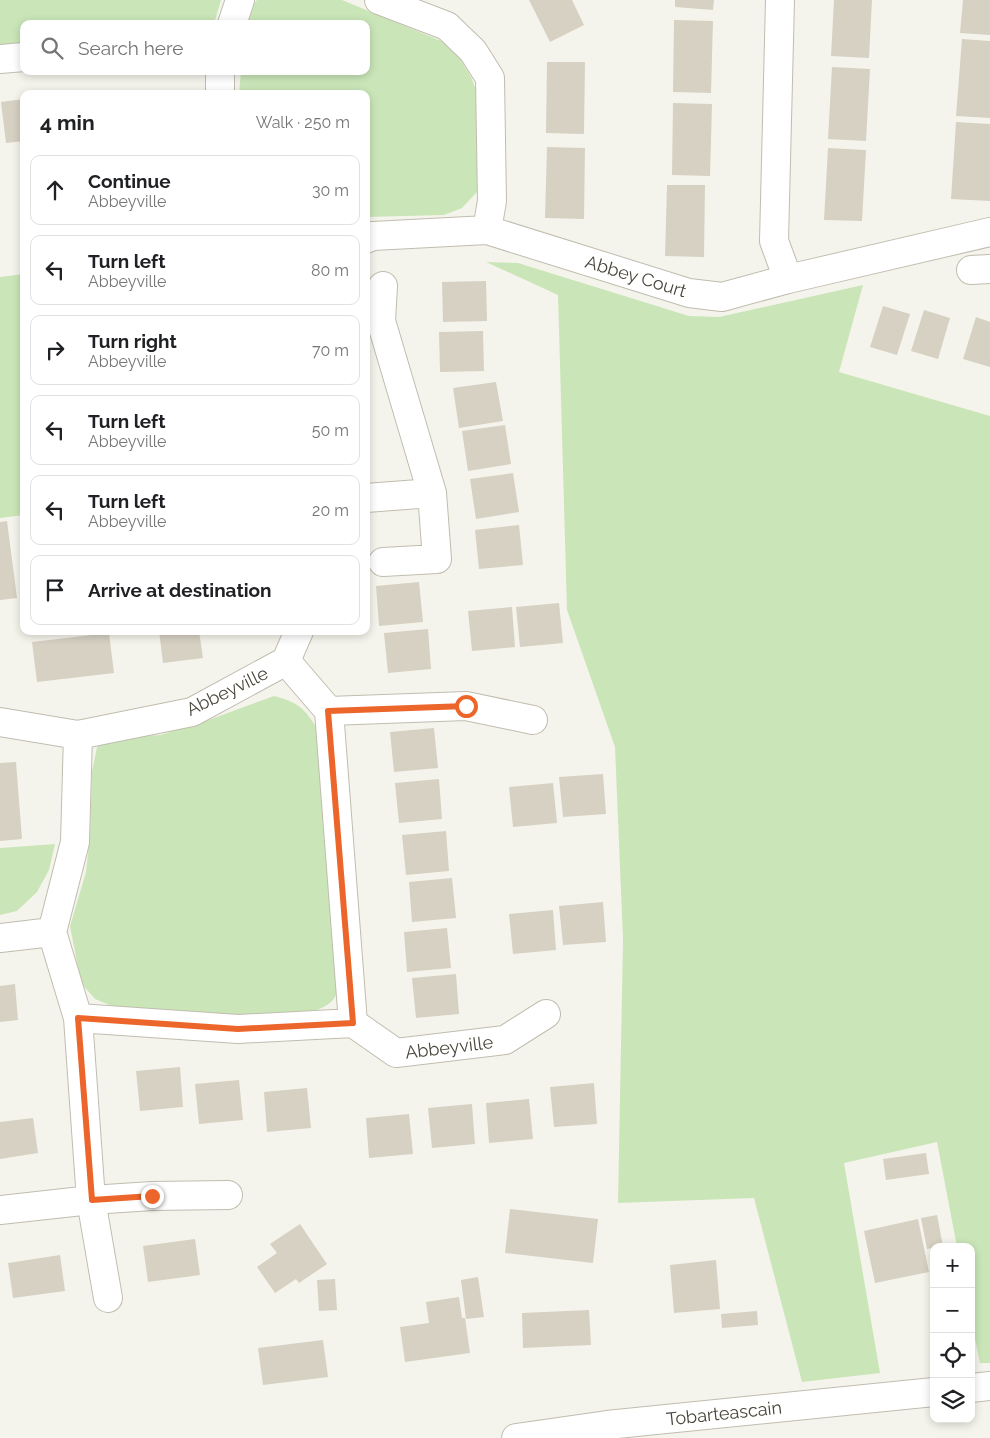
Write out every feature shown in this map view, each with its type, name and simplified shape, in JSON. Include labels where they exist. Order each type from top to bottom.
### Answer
[{"type":"street","points":[[233,20],[240,0]]},
{"type":"street","points":[[379,0],[447,26],[473,51],[490,78],[492,201],[487,230]]},
{"type":"street","points":[[780,0],[774,242],[788,279]]},
{"type":"street","points":[[0,58],[20,57]]},
{"type":"street","points":[[220,75],[220,90]]},
{"type":"street","name":"Abbey Court","points":[[370,237],[487,230],[688,294],[722,297],[788,279],[990,232]]},
{"type":"street","points":[[383,286],[381,321],[432,493],[437,559],[383,562]]},
{"type":"street","points":[[370,498],[432,493]]},
{"type":"street","name":"Abbeyville","points":[[0,722],[78,735],[192,712],[286,661],[297,635]]},
{"type":"street","name":"Abbeyville","points":[[286,661],[328,711]]},
{"type":"street","points":[[78,1018],[238,1029],[353,1023],[328,711],[466,706],[533,720]]},
{"type":"street","points":[[78,735],[75,842],[52,932],[78,1018],[92,1200],[108,1298]]},
{"type":"street","points":[[0,938],[52,932]]},
{"type":"street","name":"Abbeyville","points":[[353,1023],[396,1053],[505,1040],[546,1014]]},
{"type":"street","points":[[0,1210],[92,1200],[152,1196],[228,1195]]},
{"type":"street","points":[[975,1388],[990,1386]]},
{"type":"street","name":"Tobarteascain","points":[[516,1438],[607,1424],[930,1392]]},
{"type":"green space","points":[[0,0],[221,0],[215,20],[20,20],[20,45],[0,46]]},
{"type":"green space","points":[[257,0],[342,0],[446,43],[460,59],[471,77],[478,95],[480,178],[477,192],[462,208],[444,215],[370,217],[370,90],[239,90],[241,75],[370,75],[370,20],[249,20],[252,6]]},
{"type":"green space","points":[[486,262],[518,263],[689,316],[719,317],[863,285],[839,372],[990,416],[990,1363],[980,1363],[975,1339],[975,1243],[956,1243],[937,1142],[844,1163],[880,1373],[802,1382],[754,1198],[618,1203],[623,939],[615,747],[567,610],[558,295]]},
{"type":"green space","points":[[20,274],[20,516],[0,518],[0,277]]},
{"type":"green space","points":[[274,696],[290,701],[300,707],[309,716],[318,730],[340,975],[335,997],[321,1008],[297,1015],[266,1017],[194,1015],[112,1006],[95,999],[81,983],[70,926],[86,872],[90,835],[92,772],[97,747],[116,738],[160,735],[206,721]]},
{"type":"green space","points":[[55,844],[49,870],[37,892],[17,911],[0,915],[0,848]]},
{"type":"building","points":[[529,0],[572,0],[584,25],[550,42]]},
{"type":"building","points":[[675,0],[714,0],[713,10],[675,7]]},
{"type":"building","points":[[834,0],[872,0],[869,58],[831,56]]},
{"type":"building","points":[[963,0],[990,0],[990,35],[960,33]]},
{"type":"building","points":[[674,20],[713,21],[711,93],[673,92]]},
{"type":"building","points":[[962,39],[990,41],[990,118],[956,116]]},
{"type":"building","points":[[547,62],[585,62],[584,134],[546,133]]},
{"type":"building","points":[[832,67],[870,69],[866,141],[828,139]]},
{"type":"building","points":[[20,100],[20,141],[6,143],[1,102]]},
{"type":"building","points":[[673,103],[712,104],[710,176],[672,175]]},
{"type":"building","points":[[956,122],[990,124],[990,201],[951,199]]},
{"type":"building","points":[[547,147],[585,148],[584,219],[545,218]]},
{"type":"building","points":[[828,148],[866,150],[862,221],[824,220]]},
{"type":"building","points":[[667,185],[705,185],[704,257],[665,256]]},
{"type":"building","points":[[486,281],[487,321],[443,322],[442,282]]},
{"type":"building","points":[[883,306],[910,314],[897,355],[870,347]]},
{"type":"building","points":[[924,310],[950,318],[938,359],[911,351]]},
{"type":"building","points":[[976,317],[990,322],[990,367],[963,359]]},
{"type":"building","points":[[483,331],[484,371],[440,372],[439,332]]},
{"type":"building","points":[[496,382],[503,421],[459,428],[453,388]]},
{"type":"building","points":[[505,425],[511,464],[468,471],[462,431]]},
{"type":"building","points":[[513,473],[519,512],[476,519],[470,479]]},
{"type":"building","points":[[7,521],[17,598],[0,600],[0,522]]},
{"type":"building","points":[[519,525],[523,565],[479,569],[475,530]]},
{"type":"building","points":[[419,582],[423,622],[379,626],[376,586]]},
{"type":"building","points":[[559,603],[563,643],[520,647],[516,607]]},
{"type":"building","points":[[512,607],[515,647],[472,651],[468,611]]},
{"type":"building","points":[[428,629],[431,669],[388,673],[384,633]]},
{"type":"building","points":[[92,635],[109,635],[114,673],[37,682],[32,642]]},
{"type":"building","points":[[160,635],[200,635],[203,658],[163,663]]},
{"type":"building","points":[[434,728],[438,768],[394,772],[390,732]]},
{"type":"building","points":[[16,762],[22,839],[0,841],[0,763]]},
{"type":"building","points":[[603,774],[606,814],[563,817],[559,777]]},
{"type":"building","points":[[439,779],[442,819],[399,823],[395,783]]},
{"type":"building","points":[[553,783],[557,823],[513,827],[509,787]]},
{"type":"building","points":[[446,831],[449,871],[406,875],[402,835]]},
{"type":"building","points":[[452,878],[456,918],[412,922],[409,882]]},
{"type":"building","points":[[603,902],[606,942],[563,945],[559,906]]},
{"type":"building","points":[[553,910],[556,950],[513,954],[509,914]]},
{"type":"building","points":[[447,928],[451,968],[407,972],[404,932]]},
{"type":"building","points":[[456,974],[459,1014],[416,1018],[412,978]]},
{"type":"building","points":[[15,984],[18,1020],[0,1022],[0,986]]},
{"type":"building","points":[[180,1067],[183,1107],[140,1111],[136,1071]]},
{"type":"building","points":[[239,1080],[243,1120],[199,1124],[195,1084]]},
{"type":"building","points":[[594,1083],[597,1124],[554,1127],[550,1087]]},
{"type":"building","points":[[307,1088],[311,1128],[267,1132],[264,1092]]},
{"type":"building","points":[[529,1099],[533,1139],[489,1143],[486,1103]]},
{"type":"building","points":[[472,1104],[475,1144],[432,1148],[428,1108]]},
{"type":"building","points":[[409,1114],[413,1154],[369,1158],[366,1118]]},
{"type":"building","points":[[33,1118],[38,1153],[0,1159],[0,1122]]},
{"type":"building","points":[[926,1153],[929,1174],[886,1180],[883,1159]]},
{"type":"building","points":[[510,1209],[598,1219],[593,1263],[505,1253]]},
{"type":"building","points":[[937,1215],[942,1243],[930,1243],[930,1248],[927,1249],[921,1218]]},
{"type":"building","points":[[918,1219],[929,1272],[875,1283],[864,1231]]},
{"type":"building","points":[[300,1224],[327,1264],[299,1283],[296,1279],[275,1293],[257,1267],[277,1253],[270,1244]]},
{"type":"building","points":[[195,1239],[200,1275],[148,1282],[143,1246]]},
{"type":"building","points":[[60,1255],[65,1291],[13,1298],[8,1263]]},
{"type":"building","points":[[716,1260],[720,1309],[674,1313],[670,1265]]},
{"type":"building","points":[[478,1277],[484,1317],[466,1319],[461,1280]]},
{"type":"building","points":[[335,1279],[337,1310],[319,1311],[317,1280]]},
{"type":"building","points":[[459,1297],[462,1318],[465,1318],[470,1353],[405,1362],[400,1327],[429,1323],[426,1302]]},
{"type":"building","points":[[589,1310],[591,1345],[523,1348],[522,1313]]},
{"type":"building","points":[[757,1311],[758,1325],[722,1328],[721,1314]]},
{"type":"building","points":[[323,1340],[328,1377],[263,1385],[258,1348]]},
{"type":"route","points":[[152,1196],[92,1200],[78,1018],[238,1029],[353,1023],[328,711],[466,706]]}]
